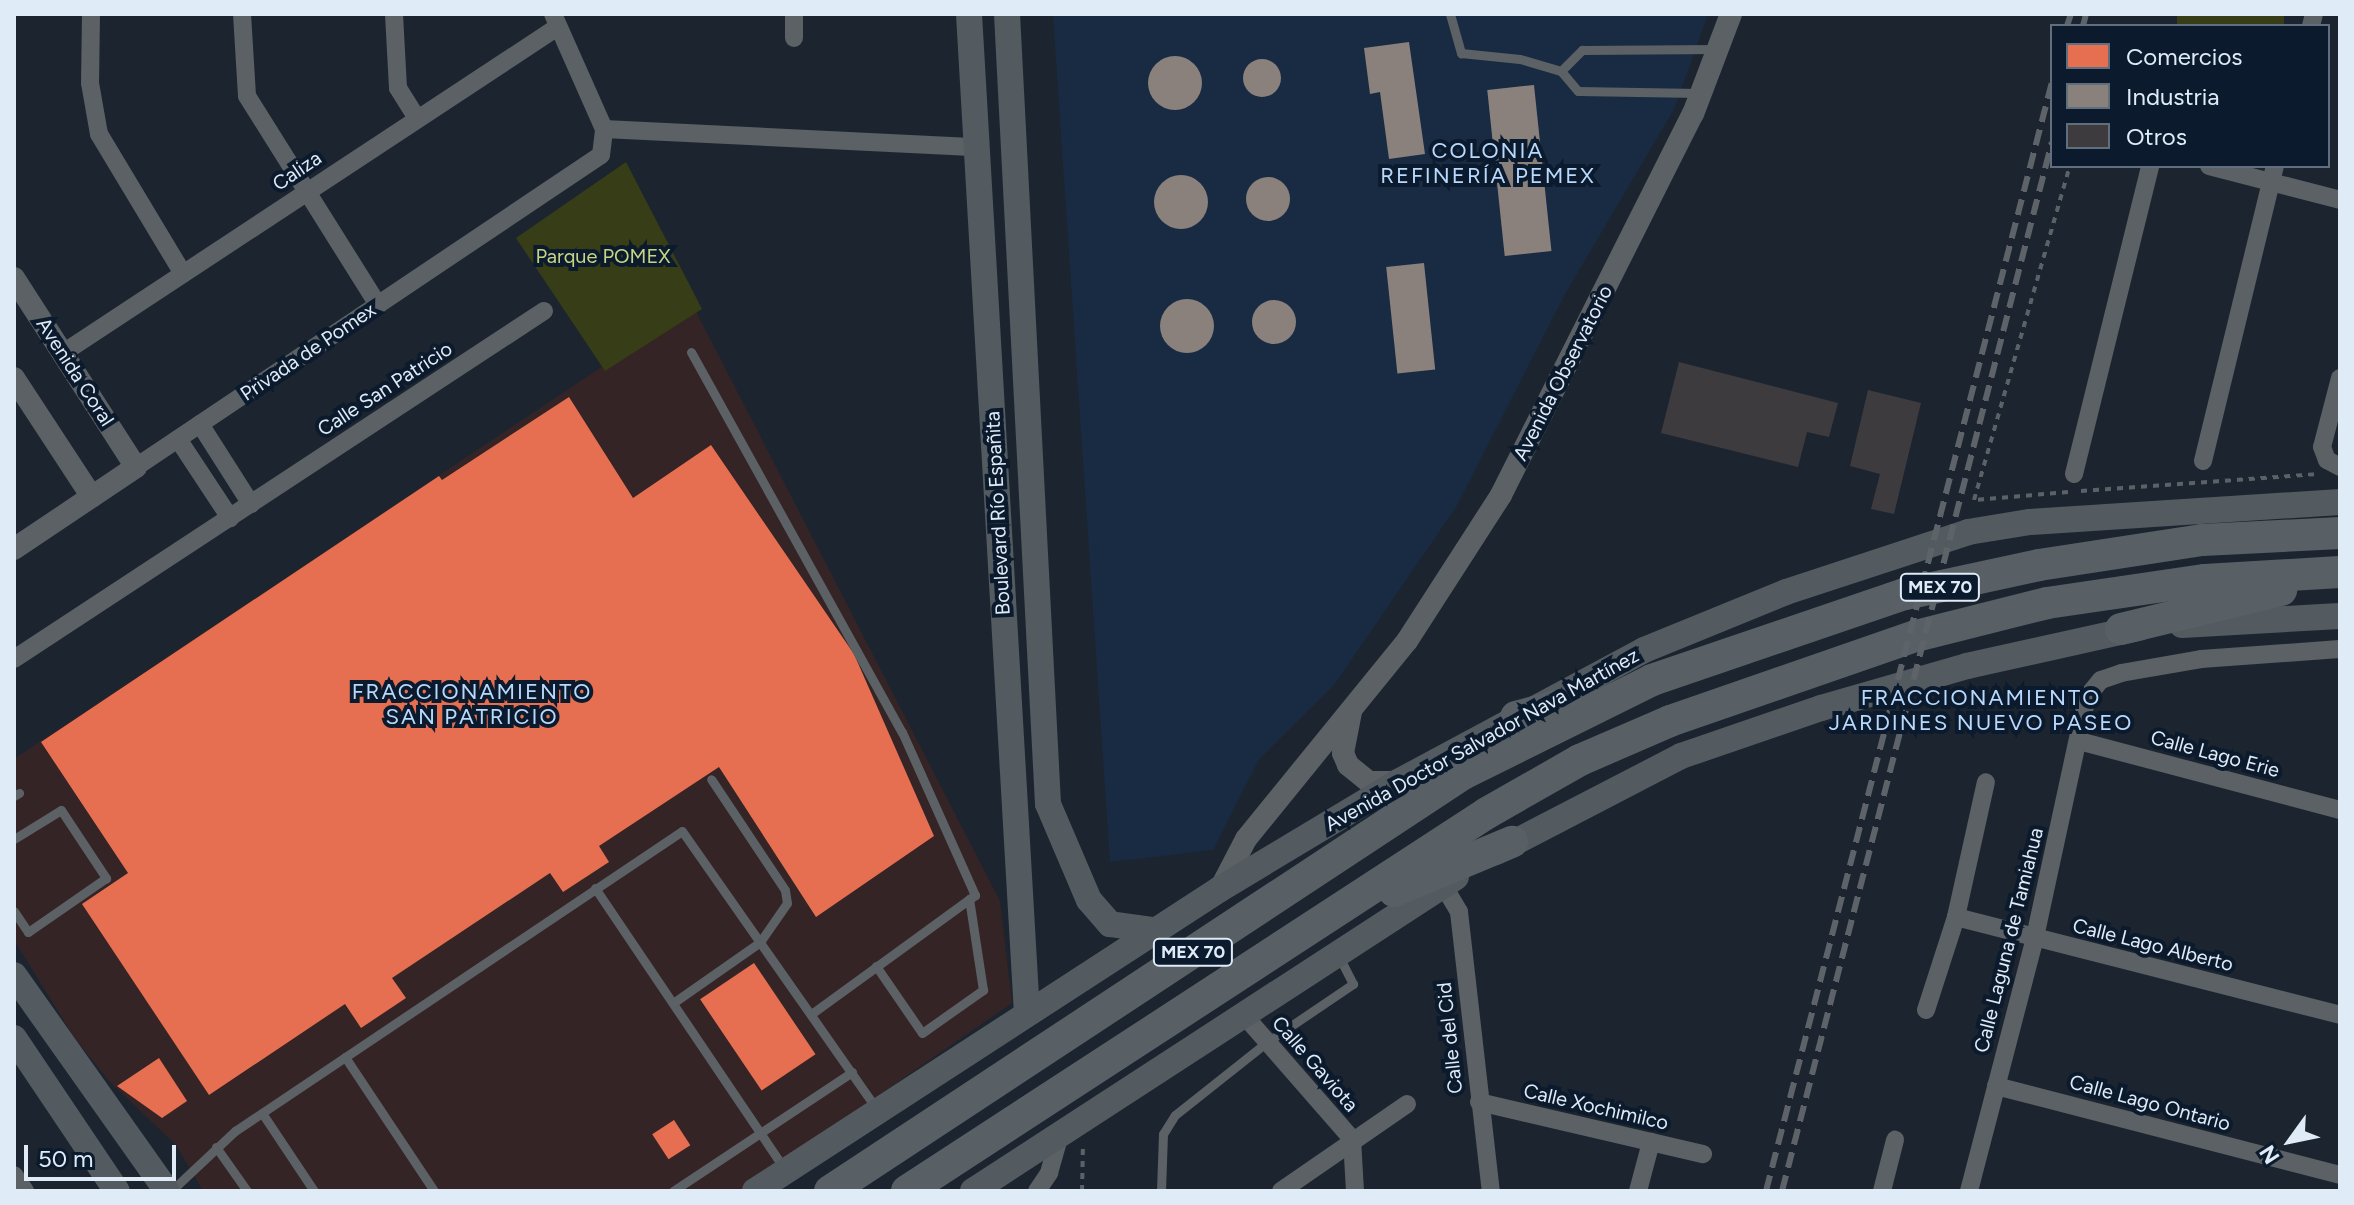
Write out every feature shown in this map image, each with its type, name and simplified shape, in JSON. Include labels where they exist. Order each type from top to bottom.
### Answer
[{"type":"highway","name":"Avenida Doctor Salvador Nava Martínez","points":[[830,1191],[1463,774],[1652,680],[1891,598],[2039,565],[2202,540],[2340,533]]},
{"type":"highway","points":[[2121,629],[2340,574]]},
{"type":"highway","name":"MEX 70","points":[[907,1191],[1487,813],[1580,760],[1670,721],[1812,669],[2047,603],[2205,580],[2340,574]]},
{"type":"highway","points":[[1516,717],[1652,680]]},
{"type":"highway","points":[[1320,921],[1512,842]]},
{"type":"main road","name":"Boulevard Río Españita","points":[[969,14],[1027,1013]]},
{"type":"main road","name":"Boulevard Río Españita","points":[[1007,14],[1048,804],[1089,900],[1110,924],[1152,930]]},
{"type":"main road","name":"Avenida Doctor Salvador Nava Martínez","points":[[755,1191],[1152,930],[1398,782],[1644,650],[1786,592],[1968,532],[2030,522],[2340,502]]},
{"type":"main road","points":[[973,1191],[1337,952],[1512,842],[1681,756],[1821,708],[2121,629],[2340,616]]},
{"type":"main road","points":[[14,975],[169,1191]]},
{"type":"main road","points":[[14,1038],[117,1191]]},
{"type":"street","points":[[91,14],[90,83],[99,134],[183,274]]},
{"type":"street","points":[[242,14],[247,96],[378,305]]},
{"type":"street","points":[[394,14],[398,88],[417,118]]},
{"type":"street","points":[[794,14],[794,38]]},
{"type":"street","name":"Avenida Observatorio","points":[[1220,889],[1246,839],[1407,641],[1501,495],[1702,93],[1731,14]]},
{"type":"street","points":[[555,21],[604,129],[977,147]]},
{"type":"street","name":"Caliza","points":[[63,353],[417,118],[555,21]]},
{"type":"street","name":"Privada de Pomex","points":[[14,549],[601,155],[604,129]]},
{"type":"street","points":[[2074,474],[2150,168]]},
{"type":"street","points":[[2225,168],[2272,174],[2340,200]]},
{"type":"street","points":[[2203,461],[2272,174]]},
{"type":"street","name":"Avenida Coral","points":[[14,278],[136,467]]},
{"type":"street","name":"Calle San Patricio","points":[[14,659],[544,311]]},
{"type":"street","points":[[14,378],[92,497]]},
{"type":"street","points":[[2340,378],[2322,447],[2327,460],[2340,467]]},
{"type":"street","points":[[200,424],[251,504]]},
{"type":"street","points":[[178,439],[230,518]]},
{"type":"street","name":"Calle Laguna de Tamiahua","points":[[1969,1191],[2035,937],[2087,697],[2101,680],[2121,673],[2201,659],[2340,649]]},
{"type":"street","name":"Avenida Observatorio","points":[[1352,707],[1343,753],[1348,765],[1369,782],[1398,782]]},
{"type":"street","name":"Calle Lago Erie","points":[[2079,741],[2340,810]]},
{"type":"street","points":[[1926,1010],[1956,917],[1986,782]]},
{"type":"street","name":"Calle del Cid","points":[[1443,885],[1459,912],[1491,1191]]},
{"type":"street","name":"Calle Lago Alberto","points":[[1956,917],[2340,1015]]},
{"type":"street","name":"Calle Gaviota","points":[[1243,1014],[1352,1139],[1355,1191]]},
{"type":"street","name":"Calle Lago Ontario","points":[[1996,1086],[2340,1175]]},
{"type":"street","name":"Calle Xochimilco","points":[[1479,1102],[1703,1154]]},
{"type":"street","points":[[1281,1191],[1352,1139],[1407,1104]]},
{"type":"street","points":[[1037,1191],[1049,1173],[1060,1134]]},
{"type":"street","points":[[1882,1191],[1895,1140]]},
{"type":"street","points":[[1638,1191],[1651,1142]]},
{"type":"street","points":[[14,1175],[25,1191]]},
{"type":"lane","points":[[1450,14],[1461,53],[1520,59],[1561,71],[1578,91],[1702,93]]},
{"type":"lane","points":[[1561,71],[1582,50],[1720,49]]},
{"type":"lane","points":[[691,352],[902,732],[975,895],[811,1014]]},
{"type":"lane","points":[[673,1003],[760,942],[787,903],[785,890],[711,779]]},
{"type":"lane","points":[[14,839],[61,810],[106,878],[28,932],[14,912]]},
{"type":"lane","points":[[169,1191],[216,1147],[262,1113],[682,831],[879,1111]]},
{"type":"lane","points":[[595,888],[786,1171]]},
{"type":"lane","points":[[876,966],[922,1033],[983,990],[969,899]]},
{"type":"lane","points":[[1161,1191],[1163,1134],[1175,1115],[1267,1042],[1353,984],[1337,952]]},
{"type":"lane","points":[[345,1057],[434,1191]]},
{"type":"lane","points":[[673,1191],[852,1072]]},
{"type":"lane","points":[[262,1113],[314,1191]]},
{"type":"lane","points":[[216,1147],[247,1191]]},
{"type":"path","points":[[1082,1191],[1084,1118]]},
{"type":"shaded area","points":[[1053,14],[1708,14],[1674,109],[1565,294],[1456,507],[1334,685],[1259,759],[1213,850],[1110,862]]},
{"type":"shaded area","points":[[693,306],[1000,901],[1012,1003],[740,1191],[203,1191],[176,1145],[109,1081],[74,1037],[14,940],[14,759]]},
{"type":"green space","points":[[2177,14],[2284,14],[2284,24],[2177,24]]},
{"type":"green space","name":"Parque POMEX","points":[[626,162],[702,309],[605,371],[516,238]]},
{"type":"building: Comercios","points":[[569,397],[633,498],[711,445],[854,654],[934,836],[816,917],[719,767],[599,846],[609,862],[563,892],[550,873],[392,978],[406,998],[361,1028],[345,1004],[209,1095],[82,904],[128,873],[41,742],[439,476],[442,480]]},
{"type":"building: Comercios","points":[[754,963],[816,1054],[762,1091],[700,999]]},
{"type":"building: Comercios","points":[[159,1058],[187,1101],[162,1118],[117,1086]]},
{"type":"building: Comercios","points":[[674,1120],[690,1145],[669,1159],[652,1134]]},
{"type":"building: Industria","points":[[1409,42],[1425,154],[1389,159],[1380,92],[1370,94],[1364,48]]},
{"type":"building: Industria","points":[[1175,56],[1194,64],[1202,83],[1194,102],[1175,110],[1156,102],[1148,83],[1156,64]]},
{"type":"building: Industria","points":[[1262,59],[1275,65],[1281,78],[1275,91],[1262,97],[1249,91],[1243,78],[1249,65]]},
{"type":"building: Industria","points":[[1534,85],[1551,251],[1505,256],[1487,90]]},
{"type":"building: Industria","points":[[1181,175],[1200,183],[1208,202],[1200,221],[1181,229],[1162,221],[1154,202],[1162,183]]},
{"type":"building: Industria","points":[[1268,177],[1284,183],[1290,199],[1284,215],[1268,221],[1252,215],[1246,199],[1252,183]]},
{"type":"building: Industria","points":[[1424,263],[1435,369],[1397,373],[1386,267]]},
{"type":"building: Industria","points":[[1187,299],[1206,307],[1214,326],[1206,345],[1187,353],[1168,345],[1160,326],[1168,307]]},
{"type":"building: Industria","points":[[1274,300],[1290,306],[1296,322],[1290,338],[1274,344],[1258,338],[1252,322],[1258,306]]},
{"type":"building: Otros","points":[[1679,362],[1838,403],[1829,437],[1807,432],[1798,467],[1661,433]]},
{"type":"building: Otros","points":[[1868,390],[1921,403],[1894,514],[1871,509],[1880,474],[1850,466]]},
{"type":"railway","points":[[2068,24],[2071,14]]},
{"type":"railway","points":[[2084,24],[2086,14]]},
{"type":"railway","points":[[1766,1191],[2050,90]]},
{"type":"railway","points":[[1782,1191],[2050,150]]},
{"type":"district","name":"COLONIA REFINERÍA PEMEX","points":[[1488,162]]},
{"type":"district","name":"FRACCIONAMIENTO SAN PATRICIO","points":[[472,704]]},
{"type":"district","name":"FRACCIONAMIENTO JARDINES NUEVO PASEO","points":[[1981,710]]}]
